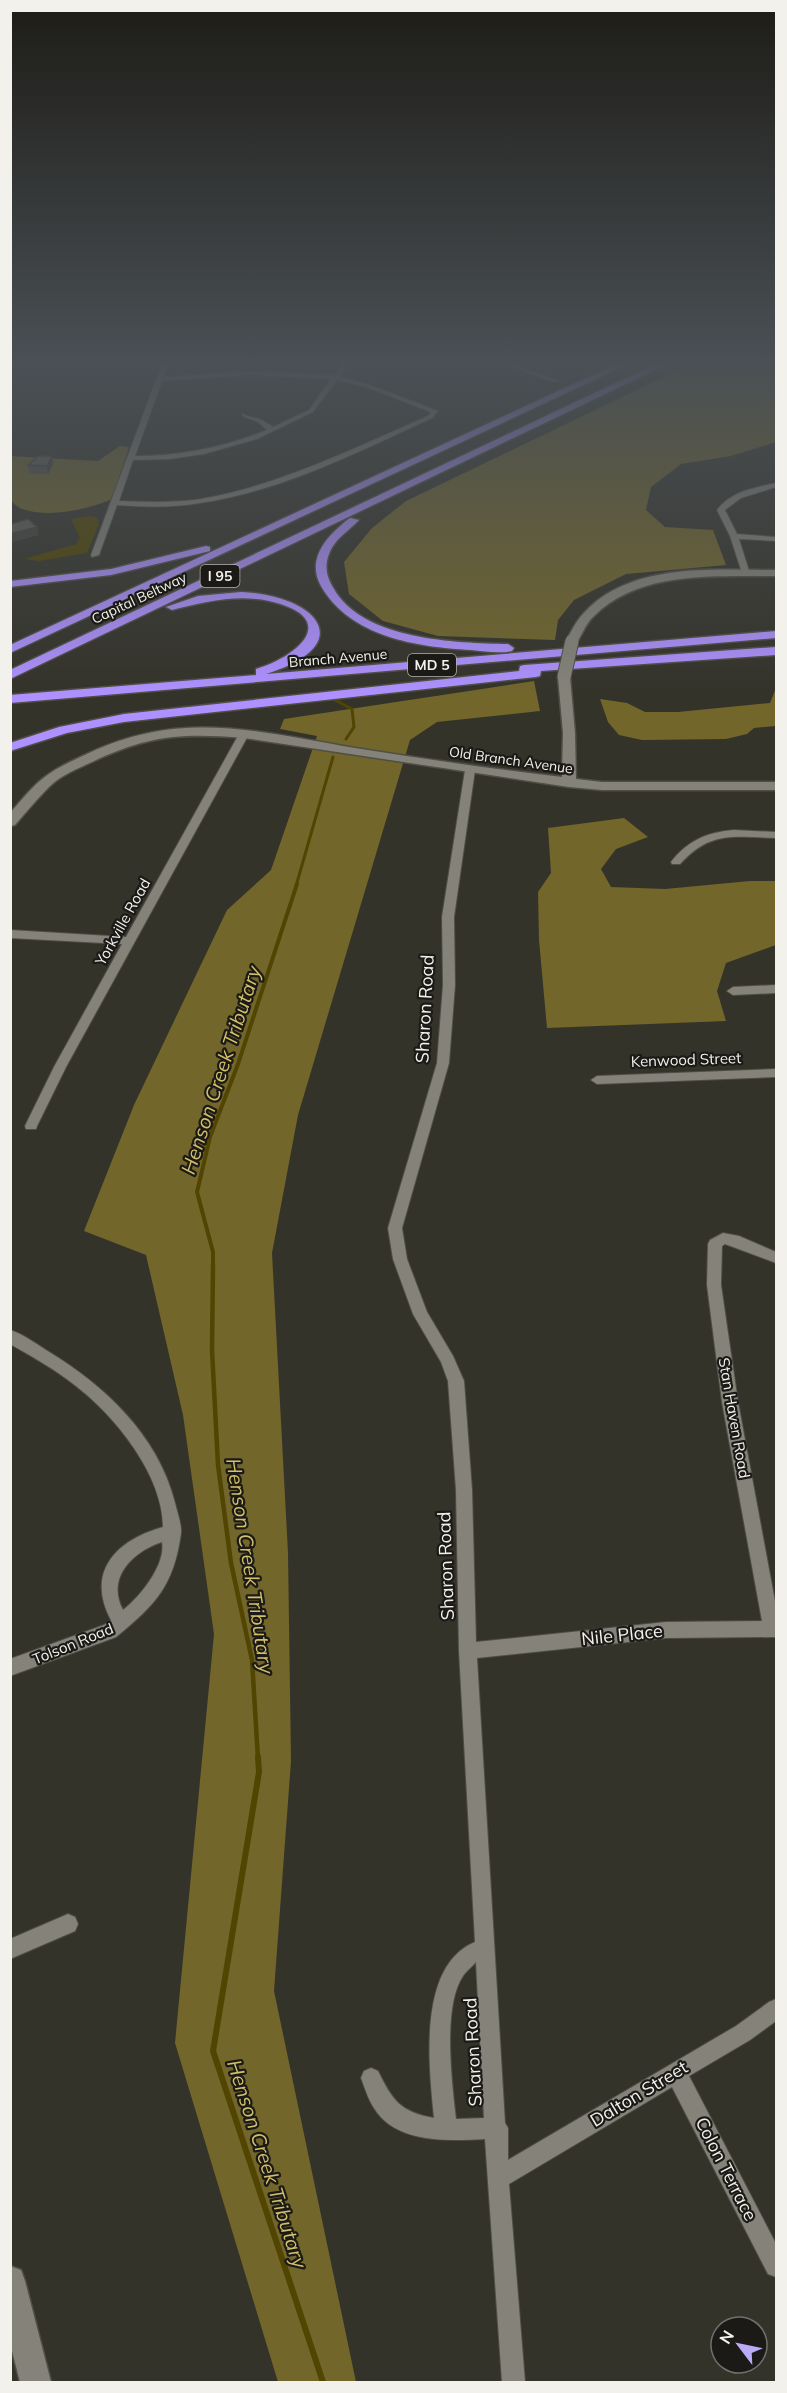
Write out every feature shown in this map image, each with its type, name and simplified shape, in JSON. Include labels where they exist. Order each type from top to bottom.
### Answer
[{"type":"highway","name":"Capital Beltway","points":[[10,650],[390,473]]},
{"type":"highway","name":"Capital Beltway","points":[[10,676],[436,473]]},
{"type":"highway","points":[[429,476],[344,527],[328,543],[321,559],[321,575],[328,592],[345,609],[370,624],[425,642],[486,648],[777,635]]},
{"type":"highway","points":[[10,583],[111,572],[158,562],[260,533]]},
{"type":"highway","points":[[10,676],[165,610],[207,599],[241,596],[274,600],[299,610],[312,623],[314,637],[306,650],[275,668],[252,674],[87,693]]},
{"type":"highway","name":"Branch Avenue","points":[[10,699],[777,635]]},
{"type":"highway","name":"Branch Avenue","points":[[10,710],[777,651]]},
{"type":"highway","points":[[10,747],[64,730],[124,718],[662,659]]},
{"type":"street","points":[[95,555],[128,473]]},
{"type":"street","points":[[117,502],[185,503],[258,489],[304,473]]},
{"type":"street","points":[[746,574],[734,536],[721,513],[724,504],[743,494],[777,485]]},
{"type":"street","points":[[734,536],[777,539]]},
{"type":"street","points":[[569,783],[569,733],[564,677],[572,641],[584,617],[593,608],[629,587],[669,578],[777,573]]},
{"type":"street","name":"Old Branch Avenue","points":[[10,822],[54,777],[113,747],[170,731],[213,730],[244,734],[470,770],[569,783],[634,788],[777,786]]},
{"type":"street","name":"Yorkville Road","points":[[31,1126],[60,1067],[244,734]]},
{"type":"street","name":"Sharon Road","points":[[470,770],[448,917],[449,985],[443,1063],[395,1228],[400,1259],[420,1314],[448,1360],[456,1381],[464,1490],[468,1651],[505,2283],[514,2382]]},
{"type":"street","points":[[676,862],[689,846],[704,837],[729,832],[777,835]]},
{"type":"street","points":[[10,934],[130,941]]},
{"type":"street","points":[[733,992],[777,989]]},
{"type":"street","name":"Kenwood Street","points":[[597,1080],[777,1073]]},
{"type":"street","name":"Stan Haven Road","points":[[774,1629],[730,1402],[714,1285],[714,1254],[718,1241],[728,1239],[777,1258]]},
{"type":"street","name":"Tolson Road","points":[[10,1336],[75,1376],[104,1401],[119,1419],[148,1454],[166,1493],[173,1532],[166,1565],[160,1577],[139,1608],[122,1623],[110,1631],[10,1668]]},
{"type":"street","points":[[122,1623],[111,1603],[109,1591],[117,1564],[137,1543],[173,1532]]},
{"type":"street","name":"Nile Place","points":[[468,1651],[666,1630],[774,1629]]},
{"type":"street","points":[[10,1949],[68,1924]]},
{"type":"street","points":[[446,2129],[440,2024],[442,2013],[451,1978],[459,1966],[468,1955],[486,1948]]},
{"type":"street","name":"Dalton Street","points":[[500,2177],[743,2033],[777,2009]]},
{"type":"street","name":"Colon Terrace","points":[[676,2072],[777,2266]]},
{"type":"street","points":[[371,2078],[383,2102],[395,2115],[416,2125],[446,2129],[497,2128]]},
{"type":"street","points":[[10,2281],[36,2382]]},
{"type":"shaded area","points":[[10,473],[121,473],[112,499],[80,509],[56,513],[33,512],[18,507],[11,501]]},
{"type":"shaded area","points":[[465,473],[670,473],[651,487],[646,510],[665,527],[713,530],[726,565],[626,574],[574,600],[558,620],[555,640],[438,636],[383,621],[349,594],[344,562],[372,528],[406,501]]},
{"type":"shaded area","points":[[91,516],[98,518],[99,524],[87,553],[39,561],[24,559],[76,544],[80,538],[71,519]]},
{"type":"shaded area","points":[[534,681],[540,711],[437,722],[410,740],[298,1115],[272,1253],[288,1553],[291,1761],[274,1991],[356,2382],[278,2382],[175,2043],[214,1634],[183,1415],[146,1255],[84,1231],[134,1105],[227,910],[271,870],[317,736],[280,729],[284,719]]},
{"type":"shaded area","points":[[776,688],[776,726],[754,728],[747,734],[726,739],[642,740],[619,735],[608,722],[600,699],[627,703],[645,712],[678,712],[770,703]]},
{"type":"shaded area","points":[[624,818],[648,837],[616,849],[601,869],[611,887],[665,889],[750,881],[776,881],[776,945],[726,963],[717,991],[726,1021],[547,1028],[539,940],[538,892],[551,873],[548,828]]},
{"type":"building","points":[[28,519],[37,527],[10,534],[10,524]]},
{"type":"waterway","name":"Henson Creek Tributary","points":[[335,700],[352,709],[354,727],[346,739]]},
{"type":"waterway","name":"Henson Creek Tributary","points":[[296,886],[333,757]]},
{"type":"waterway","name":"Henson Creek Tributary","points":[[213,1265],[213,1252],[197,1192],[210,1137],[238,1064],[297,884]]},
{"type":"waterway","name":"Henson Creek Tributary","points":[[213,1265],[212,1350],[218,1465],[231,1563],[252,1660],[258,1759]]},
{"type":"waterway","name":"Henson Creek Tributary","points":[[258,1757],[259,1772],[213,2051],[323,2382]]}]
